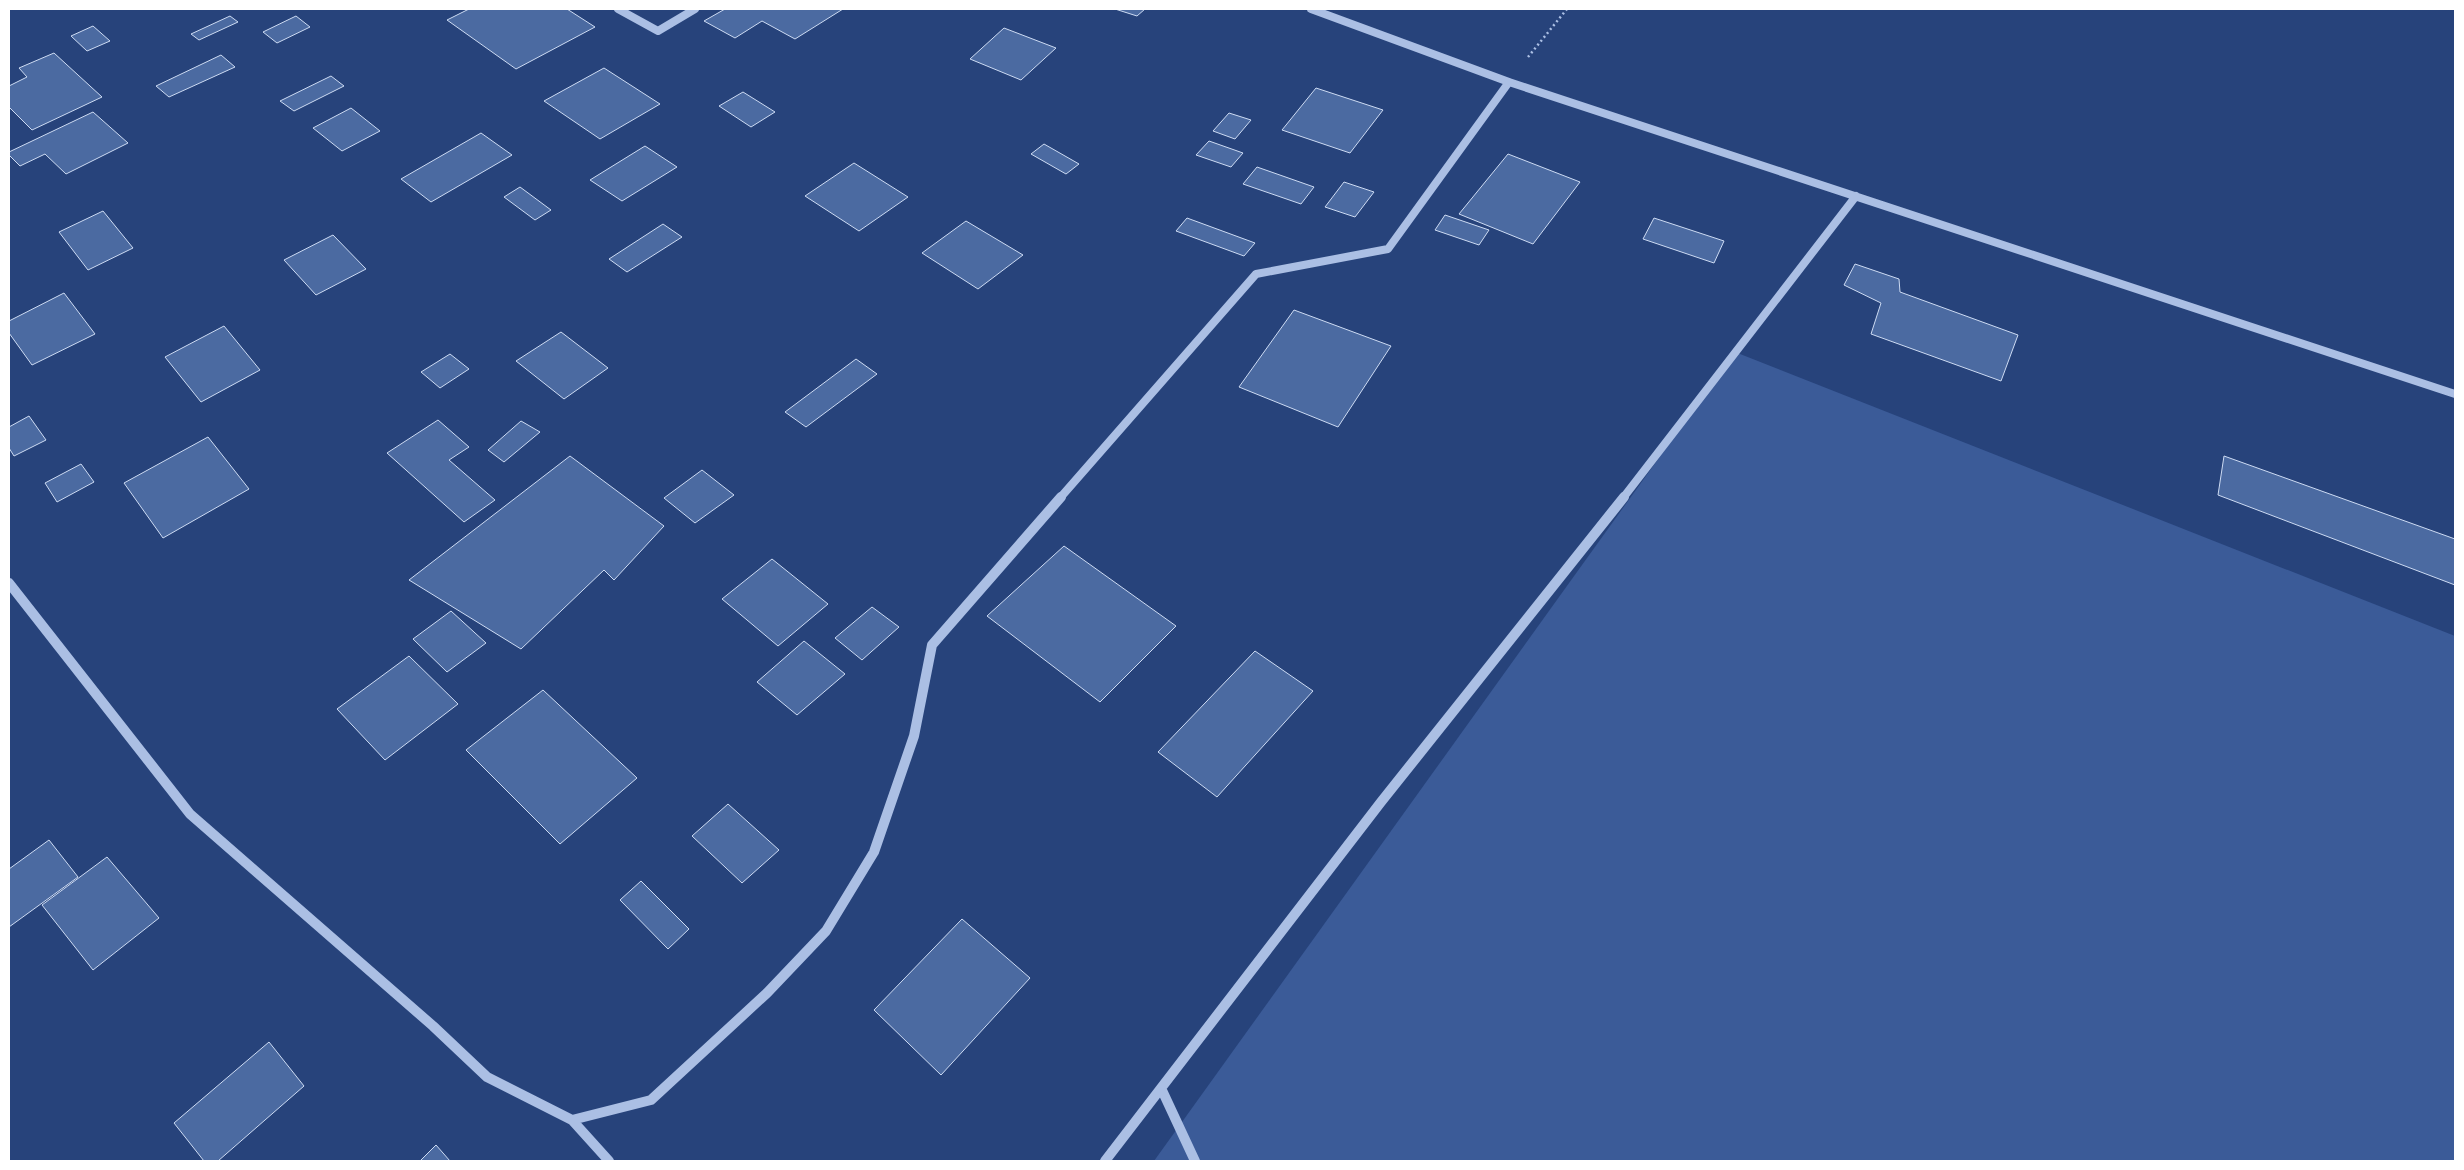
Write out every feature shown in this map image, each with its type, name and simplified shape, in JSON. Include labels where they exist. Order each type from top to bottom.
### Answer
[{"type":"street","points":[[618,9],[658,31],[695,9]]},
{"type":"street","points":[[1311,9],[1509,82],[2455,394]]},
{"type":"street","points":[[572,1120],[652,1100],[767,993],[826,930],[874,852],[914,736],[932,645],[1256,274],[1388,249],[1509,82]]},
{"type":"street","points":[[1105,1161],[1381,802],[1635,483],[1856,196]]},
{"type":"street","points":[[9,583],[190,814],[433,1026],[487,1077],[572,1120],[609,1161]]},
{"type":"street","points":[[1161,1088],[1195,1161]]},
{"type":"path","points":[[1509,82],[1567,9]]},
{"type":"shaded area","points":[[1735,352],[2455,636],[2455,1161],[1154,1161]]},
{"type":"building","points":[[469,9],[567,9],[595,27],[516,69],[447,20]]},
{"type":"building","points":[[725,9],[843,9],[795,39],[762,21],[735,38],[704,21]]},
{"type":"building","points":[[1115,9],[1145,9],[1137,16]]},
{"type":"building","points":[[230,16],[238,22],[199,40],[191,34]]},
{"type":"building","points":[[296,16],[310,27],[277,43],[263,32]]},
{"type":"building","points":[[93,26],[110,41],[87,51],[71,36]]},
{"type":"building","points":[[1004,28],[1056,48],[1021,80],[970,59]]},
{"type":"building","points":[[54,53],[102,97],[32,130],[9,107],[9,86],[27,77],[19,68]]},
{"type":"building","points":[[221,55],[235,67],[169,97],[156,86]]},
{"type":"building","points":[[604,68],[660,104],[600,139],[544,101]]},
{"type":"building","points":[[331,76],[344,86],[294,111],[280,101]]},
{"type":"building","points":[[1316,88],[1383,110],[1350,153],[1282,130]]},
{"type":"building","points":[[743,92],[775,112],[751,127],[719,106]]},
{"type":"building","points":[[351,108],[380,131],[342,151],[313,128]]},
{"type":"building","points":[[93,112],[128,143],[66,174],[45,154],[20,166],[9,155],[9,152]]},
{"type":"building","points":[[1229,113],[1251,120],[1235,139],[1213,131]]},
{"type":"building","points":[[481,133],[512,155],[431,202],[401,179]]},
{"type":"building","points":[[1209,141],[1243,153],[1231,167],[1196,155]]},
{"type":"building","points":[[1044,144],[1079,164],[1066,174],[1031,154]]},
{"type":"building","points":[[645,146],[677,167],[622,201],[590,180]]},
{"type":"building","points":[[1508,154],[1580,182],[1533,244],[1459,214]]},
{"type":"building","points":[[854,163],[908,197],[859,231],[805,196]]},
{"type":"building","points":[[1257,167],[1314,187],[1301,204],[1243,184]]},
{"type":"building","points":[[1344,182],[1374,192],[1355,217],[1325,207]]},
{"type":"building","points":[[520,187],[551,210],[535,220],[504,197]]},
{"type":"building","points":[[103,211],[133,248],[88,270],[59,232]]},
{"type":"building","points":[[1445,215],[1489,230],[1479,245],[1435,230]]},
{"type":"building","points":[[1187,218],[1255,243],[1244,256],[1176,231]]},
{"type":"building","points":[[1654,218],[1724,241],[1714,263],[1643,239]]},
{"type":"building","points":[[966,221],[1023,255],[978,289],[922,253]]},
{"type":"building","points":[[663,224],[682,237],[627,272],[609,259]]},
{"type":"building","points":[[333,235],[366,269],[316,295],[284,260]]},
{"type":"building","points":[[1855,264],[1899,279],[1900,292],[2018,335],[2001,381],[1871,334],[1881,303],[1844,285]]},
{"type":"building","points":[[64,293],[95,334],[32,365],[9,333],[9,321]]},
{"type":"building","points":[[1294,310],[1391,346],[1338,427],[1239,387]]},
{"type":"building","points":[[224,326],[260,370],[201,402],[165,357]]},
{"type":"building","points":[[561,332],[608,368],[564,399],[516,361]]},
{"type":"building","points":[[450,354],[469,369],[440,388],[421,372]]},
{"type":"building","points":[[856,359],[877,374],[806,427],[785,412]]},
{"type":"building","points":[[29,416],[46,440],[14,456],[9,448],[9,427]]},
{"type":"building","points":[[438,420],[469,447],[449,460],[495,500],[464,522],[387,453]]},
{"type":"building","points":[[521,421],[540,432],[504,462],[488,450]]},
{"type":"building","points":[[208,437],[249,489],[163,538],[124,483]]},
{"type":"building","points":[[570,456],[664,526],[614,580],[604,570],[521,649],[409,580]]},
{"type":"building","points":[[2224,456],[2455,539],[2455,585],[2218,495]]},
{"type":"building","points":[[81,464],[94,482],[57,502],[45,483]]},
{"type":"building","points":[[702,470],[734,495],[695,523],[664,498]]},
{"type":"building","points":[[1064,546],[1176,626],[1100,702],[987,616]]},
{"type":"building","points":[[772,559],[828,604],[778,646],[722,599]]},
{"type":"building","points":[[872,607],[899,627],[862,660],[835,638]]},
{"type":"building","points":[[451,611],[486,643],[447,672],[413,639]]},
{"type":"building","points":[[804,641],[845,674],[797,715],[757,682]]},
{"type":"building","points":[[1255,651],[1313,691],[1217,797],[1158,752]]},
{"type":"building","points":[[409,656],[458,704],[385,760],[337,709]]},
{"type":"building","points":[[543,690],[637,778],[560,844],[466,750]]},
{"type":"building","points":[[728,804],[779,850],[742,883],[692,836]]},
{"type":"building","points":[[49,840],[78,877],[9,927],[9,869]]},
{"type":"building","points":[[107,857],[159,918],[93,970],[42,905]]},
{"type":"building","points":[[641,881],[689,929],[668,949],[620,900]]},
{"type":"building","points":[[962,919],[1030,978],[941,1075],[874,1010]]},
{"type":"building","points":[[269,1042],[304,1086],[218,1161],[204,1161],[174,1123]]},
{"type":"building","points":[[436,1145],[450,1161],[420,1161]]}]
